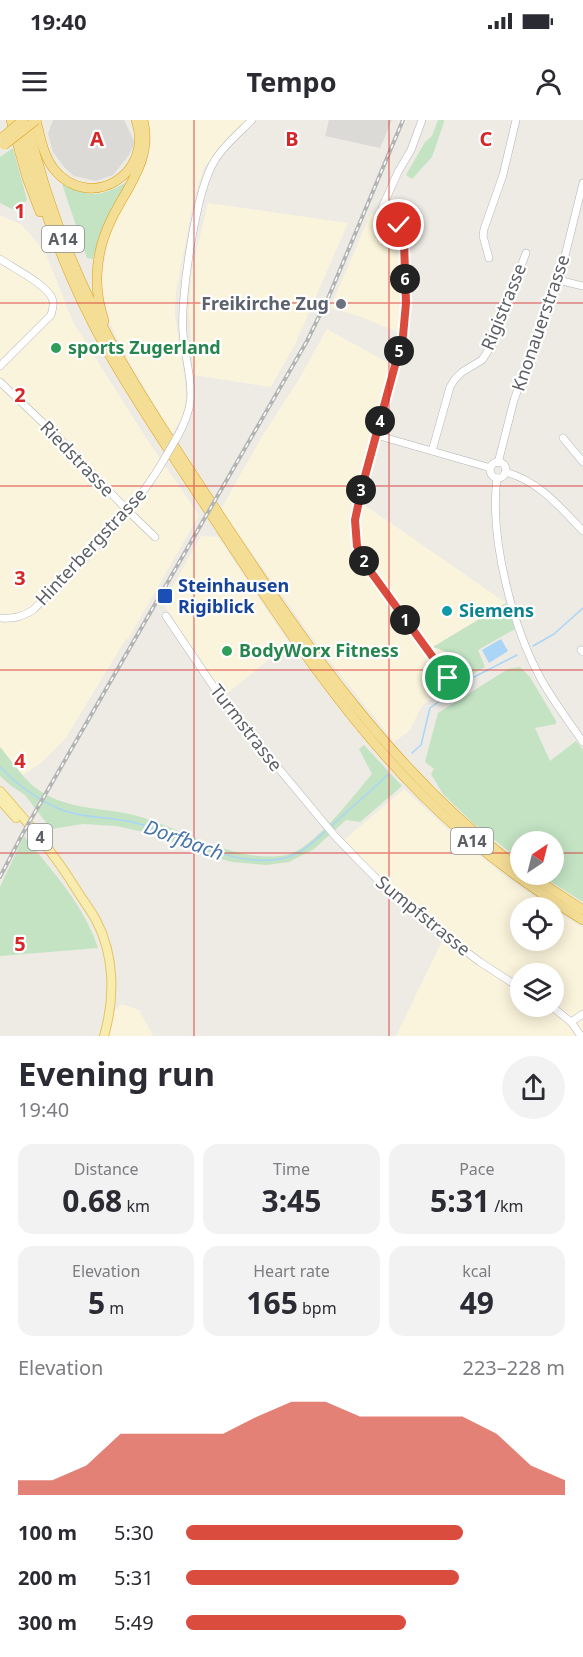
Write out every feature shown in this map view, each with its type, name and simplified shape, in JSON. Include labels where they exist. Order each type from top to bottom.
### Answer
[{"type":"highway","points":[[11,120],[27,178],[42,216],[70,281],[88,314]]},
{"type":"highway","points":[[2,143],[25,120]]},
{"type":"highway","name":"A14","points":[[25,120],[47,215],[88,314],[134,396],[296,640],[356,722],[406,779],[462,833],[523,881],[583,920]]},
{"type":"highway","name":"A14","points":[[25,120],[40,173],[63,238],[90,302],[152,412],[262,580],[339,688],[382,741],[437,798],[480,838],[510,861]]},
{"type":"highway","points":[[2,143],[36,120],[45,152],[54,169],[70,183],[92,188],[104,186],[124,176],[132,166],[140,143],[136,120]]},
{"type":"highway","points":[[116,351],[98,299],[97,264],[110,221],[143,158],[146,141],[143,120]]},
{"type":"highway","points":[[545,885],[583,910]]},
{"type":"main road","name":"4","points":[[0,791],[46,843],[67,872],[96,920],[111,968],[112,992],[104,1036]]},
{"type":"main road","name":"4","points":[[0,800],[75,887]]},
{"type":"street","name":"Hinterbergstrasse","points":[[0,618],[24,616],[33,610],[128,511],[143,494],[185,422],[191,398],[183,334],[182,304],[198,209],[214,160],[252,120]]},
{"type":"street","points":[[422,120],[411,150],[382,211],[387,218],[399,225],[403,234],[406,319],[357,506],[355,532],[357,546],[368,568],[448,678]]},
{"type":"street","points":[[489,258],[483,236],[484,229],[503,175],[516,120]]},
{"type":"street","name":"Knonauerstrasse","points":[[498,463],[514,400],[558,280],[583,183]]},
{"type":"street","name":"Rigistrasse","points":[[432,451],[450,387],[462,372],[482,360],[491,346],[526,253]]},
{"type":"street","points":[[0,259],[44,288],[53,300],[53,306],[51,315],[0,366]]},
{"type":"street","points":[[558,280],[583,286]]},
{"type":"street","name":"Riedstrasse","points":[[0,382],[59,438],[155,537]]},
{"type":"street","points":[[376,435],[490,468]]},
{"type":"street","points":[[563,438],[583,462]]},
{"type":"street","points":[[490,468],[493,464],[498,463],[504,466],[503,476],[497,478]]},
{"type":"street","points":[[490,468],[492,475],[497,478]]},
{"type":"street","points":[[505,472],[523,479],[549,496],[583,531]]},
{"type":"street","points":[[497,478],[498,533],[504,571],[517,622],[541,679],[583,742]]},
{"type":"street","name":"Turmstrasse","points":[[166,616],[226,705],[334,835]]},
{"type":"street","name":"Sumpfstrasse","points":[[334,835],[394,896],[480,962],[510,982]]},
{"type":"street","points":[[571,1022],[583,1014]]},
{"type":"street","points":[[564,1016],[581,1036]]},
{"type":"shaded area","points":[[53,120],[124,120],[135,143],[129,155],[113,175],[96,181],[74,176],[53,152],[48,134]]},
{"type":"shaded area","points":[[145,120],[252,120],[218,156],[205,165],[194,198],[176,292],[175,315],[185,380],[186,403],[181,420],[172,434],[128,360],[112,328],[101,280],[110,231],[147,163],[151,141]]},
{"type":"shaded area","points":[[329,120],[392,120],[380,148],[325,136]]},
{"type":"shaded area","points":[[208,203],[348,223],[296,342],[271,387],[193,375],[189,309],[191,273]]},
{"type":"shaded area","points":[[371,213],[392,224],[398,229],[400,235],[404,301],[400,333],[359,316],[330,308]]},
{"type":"shaded area","points":[[0,215],[22,225],[45,252],[73,322],[146,438],[199,515],[128,639],[65,739],[41,763],[23,775],[0,747]]},
{"type":"shaded area","points":[[327,329],[392,365],[356,499],[506,603],[434,646],[455,655],[454,658],[462,662],[464,668],[462,674],[422,706],[409,731],[394,742],[318,646],[221,509]]},
{"type":"shaded area","points":[[201,536],[218,537],[289,643],[224,696],[163,604]]},
{"type":"shaded area","points":[[404,789],[454,835],[510,880],[510,885],[518,885],[535,897],[510,897],[510,951],[564,951],[564,916],[583,928],[583,1036],[396,1036],[444,937],[376,875],[344,840]]},
{"type":"shaded area","points":[[122,1004],[139,1010],[153,1036],[104,1036],[109,1016]]},
{"type":"green space","points":[[438,120],[444,120],[444,122],[432,157],[412,179],[406,175],[425,142],[432,136]]},
{"type":"green space","points":[[13,148],[27,200],[16,211],[0,203],[0,157]]},
{"type":"green space","points":[[127,182],[103,229],[93,259],[87,258],[62,184],[95,194],[109,191]]},
{"type":"green space","points":[[506,603],[515,629],[478,650],[485,667],[454,685],[451,681],[462,674],[464,668],[462,662],[454,658],[455,655],[433,647]]},
{"type":"green space","points":[[520,667],[530,677],[556,721],[556,724],[535,728],[550,761],[576,741],[583,750],[583,902],[556,885],[564,885],[564,831],[510,831],[510,852],[473,823],[443,794],[431,774],[434,769],[425,762],[438,713],[508,669]]},
{"type":"green space","points":[[364,745],[402,786],[360,822],[346,820],[314,849],[289,862],[267,865],[232,862],[191,850],[153,834],[116,826],[83,824],[51,829],[25,795],[0,776],[0,747],[34,787],[64,802],[141,817],[231,851],[268,857],[297,851],[321,833],[344,808],[372,774],[359,749]]},
{"type":"green space","points":[[24,836],[76,903],[85,917],[98,948],[0,956],[0,887]]},
{"type":"water","points":[[501,639],[508,651],[489,663],[482,650]]},
{"type":"waterway","name":"Dorfbach","points":[[533,646],[554,634],[583,608]]},
{"type":"waterway","name":"Dorfbach","points":[[412,753],[421,745],[430,708],[468,680],[517,655]]},
{"type":"waterway","name":"Dorfbach","points":[[0,767],[33,794],[65,811],[136,823],[237,857],[254,860],[288,857],[302,850],[327,830]]},
{"type":"waterway","name":"Dorfbach","points":[[330,827],[388,775]]},
{"type":"railway","points":[[0,877],[23,833],[307,341],[329,296],[403,120]]},
{"type":"place","name":"Freikirche Zug","points":[[341,304]]},
{"type":"place","name":"sports Zugerland","points":[[56,348]]},
{"type":"place","name":"Steinhausen Rigiblick","points":[[165,596]]},
{"type":"place","name":"Siemens","points":[[447,611]]},
{"type":"place","name":"BodyWorx Fitness","points":[[227,651]]},
{"type":"route","points":[[399,225],[404,241],[406,319],[357,506],[355,532],[357,546],[368,568],[448,678]]}]
